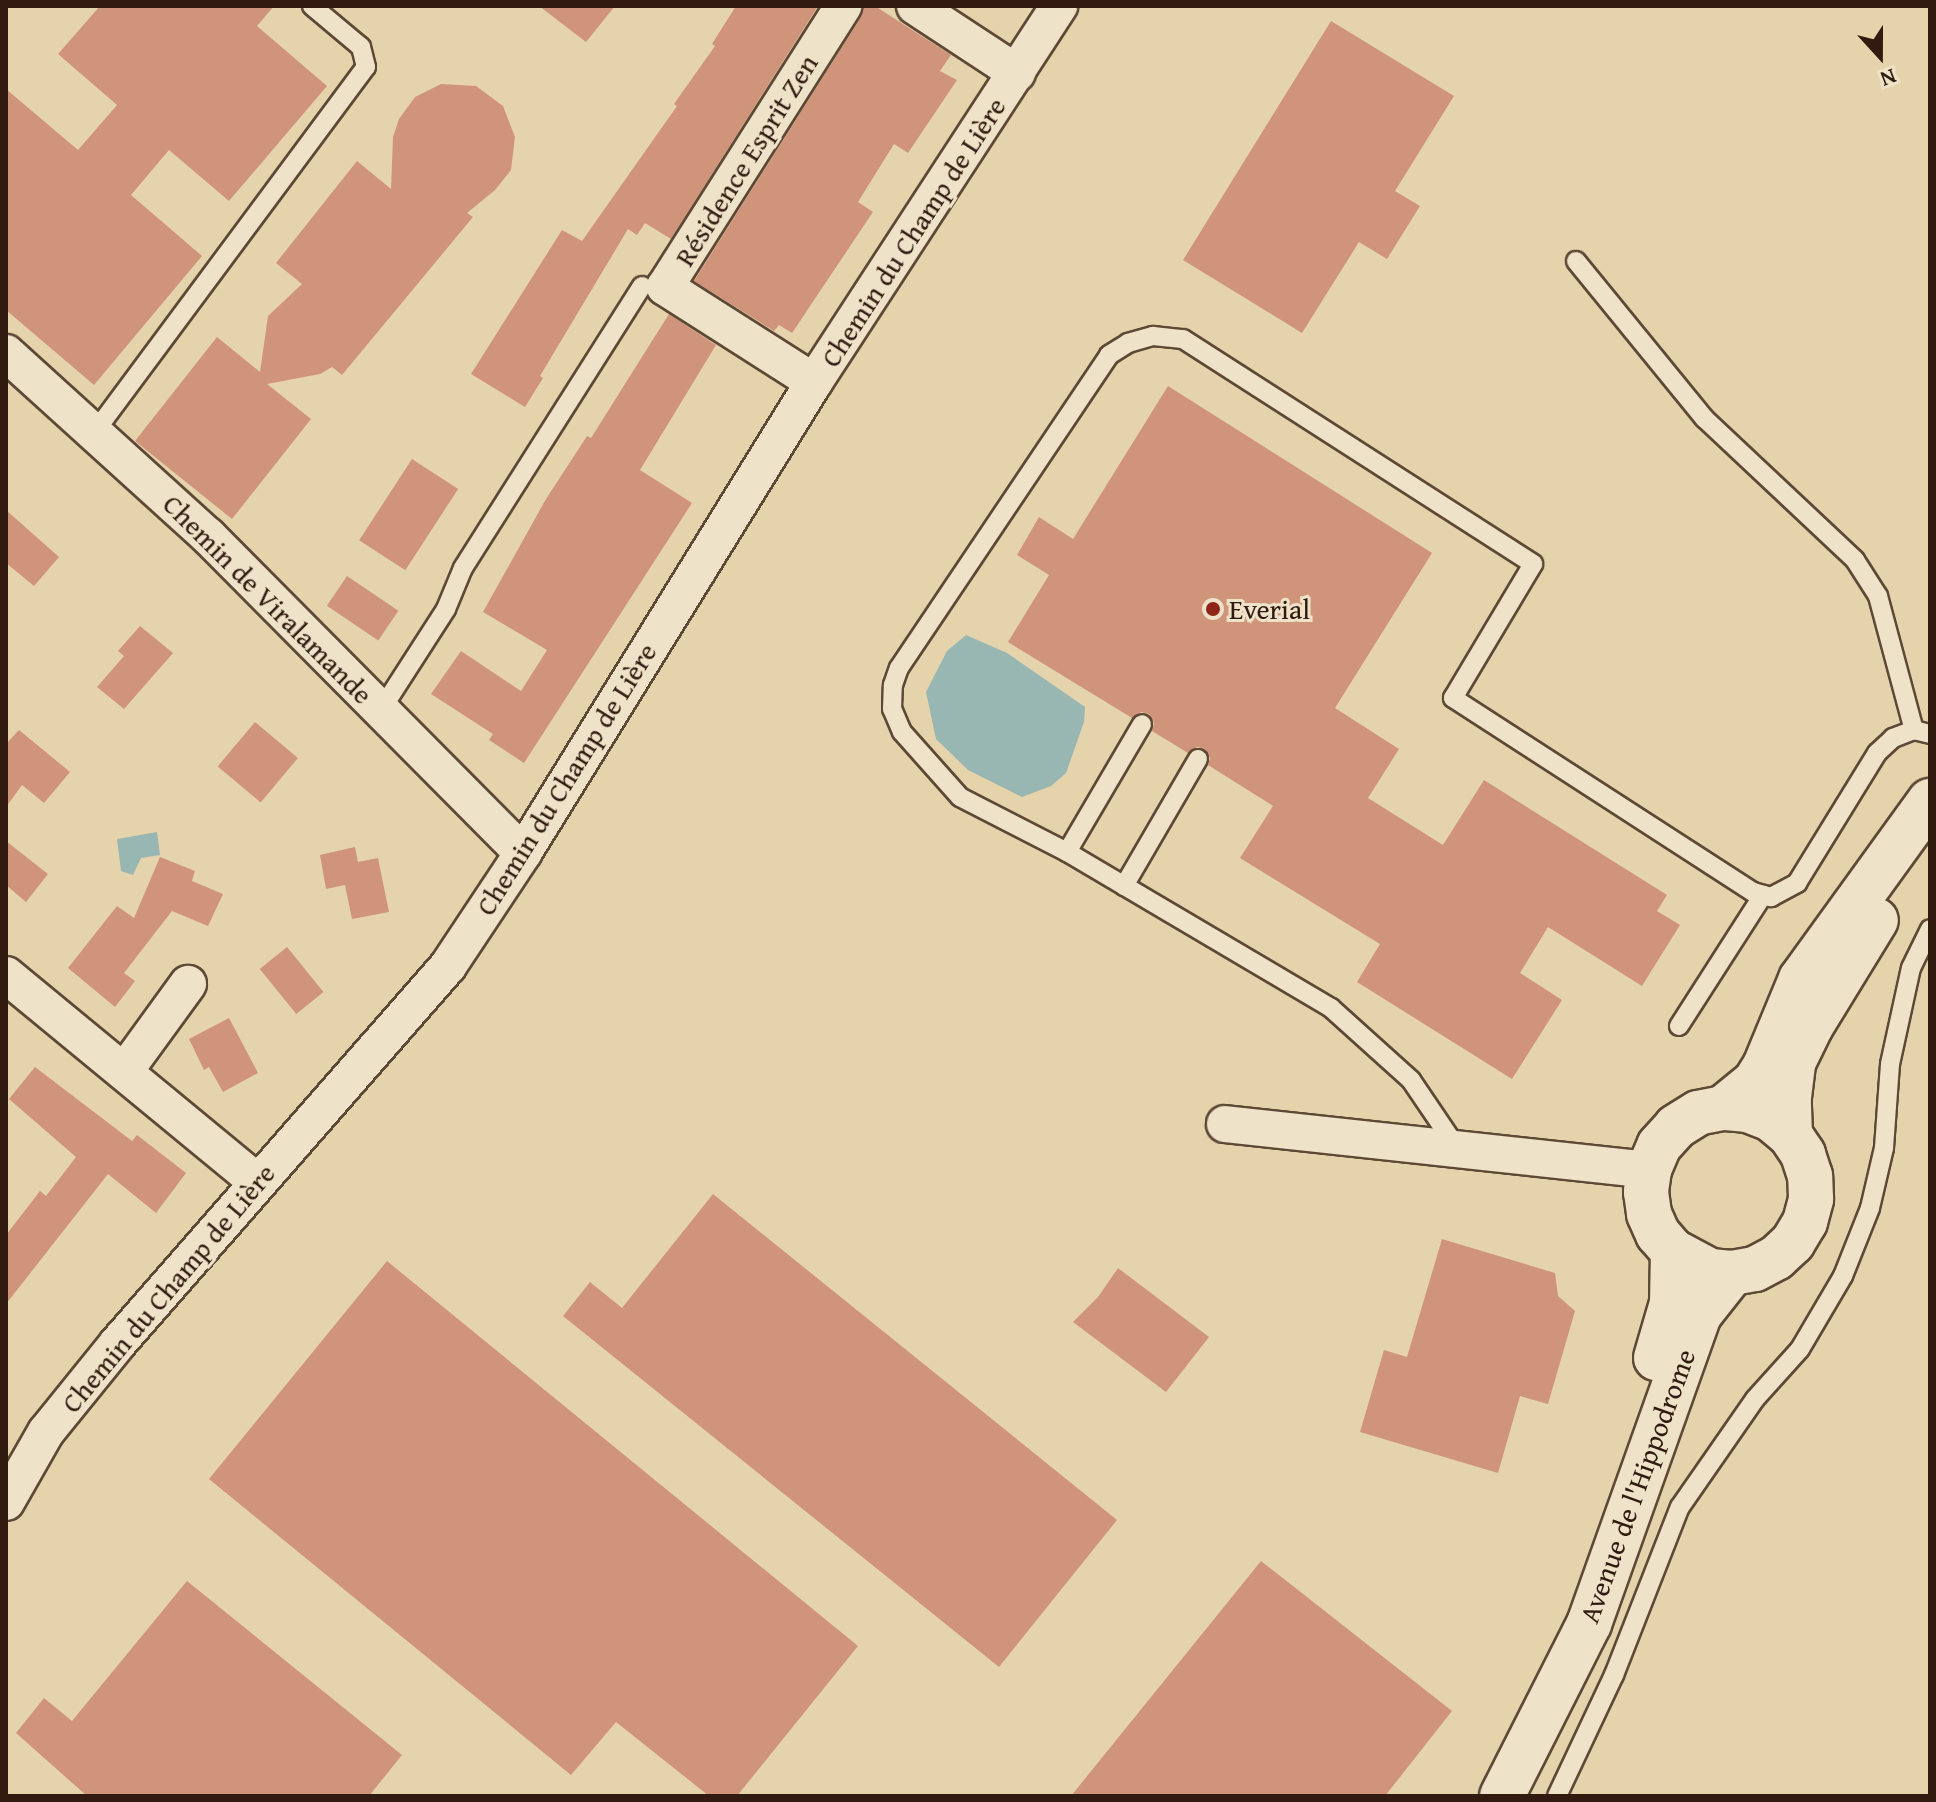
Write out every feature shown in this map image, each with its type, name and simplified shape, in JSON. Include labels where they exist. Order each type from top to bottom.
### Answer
[{"type":"main road","points":[[1723,1108],[1755,1082],[1765,1066],[1801,979],[1930,801]]},
{"type":"main road","points":[[1790,1135],[1789,1097],[1793,1063],[1811,1026],[1930,835]]},
{"type":"main road","points":[[1723,1108],[1748,1110],[1771,1119],[1790,1135],[1803,1154],[1810,1176],[1811,1199],[1805,1222],[1793,1242],[1776,1258],[1755,1269],[1732,1273],[1710,1271],[1673,1251],[1658,1234],[1649,1214],[1646,1192],[1649,1170],[1659,1146],[1676,1127],[1698,1113],[1723,1108]]},
{"type":"main road","name":"Avenue de l'Hippodrome","points":[[1547,1703],[1574,1599],[1649,1384],[1672,1303],[1673,1251]]},
{"type":"main road","name":"Avenue de l'Hippodrome","points":[[1502,1796],[1589,1624],[1699,1315],[1732,1273]]},
{"type":"street","name":"Résidence Esprit Zen","points":[[814,382],[665,287],[843,6]]},
{"type":"street","points":[[915,6],[1017,73]]},
{"type":"street","name":"Chemin du Champ de Lière","points":[[6,1502],[46,1432],[257,1182],[448,966],[523,853],[814,382],[1059,6]]},
{"type":"street","name":"Chemin de Viralamande","points":[[6,353],[208,536],[523,853]]},
{"type":"street","points":[[6,975],[257,1182]]},
{"type":"street","points":[[124,1072],[188,984]]},
{"type":"street","points":[[1225,1124],[1649,1170]]},
{"type":"lane","points":[[94,433],[366,67],[361,47],[312,6]]},
{"type":"lane","points":[[1457,1148],[1411,1080],[1331,1008],[1067,852],[960,797],[902,732],[892,709],[893,685],[899,668],[1109,355],[1128,343],[1153,336],[1183,339],[1533,564],[1453,698],[1763,895],[1771,897],[1797,883],[1877,753],[1893,738],[1922,732],[1878,596],[1855,560],[1704,418],[1576,261]]},
{"type":"lane","points":[[381,710],[446,609],[463,568],[642,286]]},
{"type":"lane","points":[[1067,852],[1142,724]]},
{"type":"lane","points":[[1124,886],[1198,759]]},
{"type":"lane","points":[[1679,1026],[1763,895]]},
{"type":"lane","name":"Avenue de l'Hippodrome","points":[[1557,1796],[1614,1675],[1680,1507],[1755,1399],[1800,1349],[1843,1276],[1870,1208],[1884,1148],[1890,1064],[1911,968],[1930,929]]},
{"type":"water","points":[[966,635],[1007,653],[1085,707],[1084,722],[1066,773],[1051,786],[1022,797],[968,770],[936,739],[926,692],[947,651]]},
{"type":"water","points":[[157,832],[160,855],[141,858],[133,875],[121,871],[117,839]]},
{"type":"building","points":[[100,6],[274,6],[257,26],[327,86],[229,201],[169,150],[131,195],[202,256],[94,385],[6,310],[6,89],[78,150],[117,105],[58,54]]},
{"type":"building","points":[[539,6],[615,6],[586,42]]},
{"type":"building","points":[[736,6],[818,6],[671,239],[645,223],[637,235],[628,229],[540,376],[543,378],[525,407],[471,374],[562,230],[582,241],[677,106],[674,104],[715,46],[712,44]]},
{"type":"building","points":[[864,6],[875,6],[951,55],[940,71],[957,80],[908,153],[894,144],[858,202],[873,212],[792,333],[779,325],[774,331],[694,281],[861,17]]},
{"type":"building","points":[[1331,21],[1454,96],[1395,191],[1420,206],[1387,259],[1359,242],[1302,333],[1183,260]]},
{"type":"building","points":[[441,84],[476,86],[503,106],[515,137],[511,170],[495,190],[467,213],[473,217],[342,375],[332,367],[320,374],[267,384],[311,419],[232,519],[135,441],[217,337],[260,372],[268,316],[302,284],[276,263],[357,161],[391,189],[393,137],[399,119],[415,97]]},
{"type":"building","points":[[669,314],[716,345],[640,470],[692,503],[524,763],[489,740],[493,734],[431,694],[461,651],[521,691],[547,650],[483,612],[546,499],[587,436],[591,438]]},
{"type":"building","points":[[1168,386],[1432,553],[1335,708],[1399,749],[1368,798],[1443,845],[1484,780],[1667,895],[1657,911],[1680,925],[1642,986],[1548,927],[1520,973],[1562,1000],[1512,1079],[1357,982],[1380,944],[1240,858],[1273,806],[1208,765],[1210,758],[1205,749],[1197,747],[1188,753],[1152,731],[1154,723],[1149,714],[1141,712],[1132,718],[1008,642],[1049,575],[1017,555],[1039,517],[1073,539]]},
{"type":"building","points":[[412,459],[458,489],[405,570],[359,540]]},
{"type":"building","points":[[6,510],[59,557],[34,586],[6,563]]},
{"type":"building","points":[[347,576],[398,611],[378,641],[327,606]]},
{"type":"building","points":[[140,626],[173,653],[124,709],[97,687],[124,656],[118,651]]},
{"type":"building","points":[[255,722],[298,758],[261,802],[218,766]]},
{"type":"building","points":[[19,730],[70,772],[44,803],[22,785],[6,807],[6,744]]},
{"type":"building","points":[[6,841],[48,874],[26,902],[6,885]]},
{"type":"building","points":[[355,847],[358,862],[378,858],[389,912],[352,919],[345,885],[326,889],[320,855]]},
{"type":"building","points":[[160,857],[195,871],[192,881],[223,894],[208,926],[172,911],[124,973],[135,981],[115,1007],[68,968],[117,906],[134,918]]},
{"type":"building","points":[[287,947],[324,992],[296,1014],[260,969]]},
{"type":"building","points":[[229,1018],[258,1073],[223,1092],[209,1067],[204,1070],[189,1039]]},
{"type":"building","points":[[35,1067],[132,1141],[137,1135],[186,1173],[156,1213],[108,1174],[6,1304],[6,1235],[40,1191],[46,1196],[76,1157],[9,1099]]},
{"type":"building","points":[[713,1194],[1117,1520],[999,1667],[563,1316],[590,1282],[622,1308]]},
{"type":"building","points":[[1442,1239],[1555,1273],[1558,1296],[1575,1311],[1548,1404],[1520,1396],[1498,1473],[1360,1432],[1384,1350],[1407,1357]]},
{"type":"building","points":[[387,1261],[858,1646],[737,1796],[709,1796],[616,1722],[571,1775],[209,1479]]},
{"type":"building","points":[[1118,1268],[1209,1337],[1166,1392],[1073,1322],[1098,1297]]},
{"type":"building","points":[[1261,1561],[1452,1711],[1385,1796],[1071,1796]]},
{"type":"building","points":[[187,1581],[402,1755],[369,1796],[87,1796],[16,1733],[44,1698],[72,1721]]},
{"type":"place","name":"Everial","points":[[1213,609]]}]
